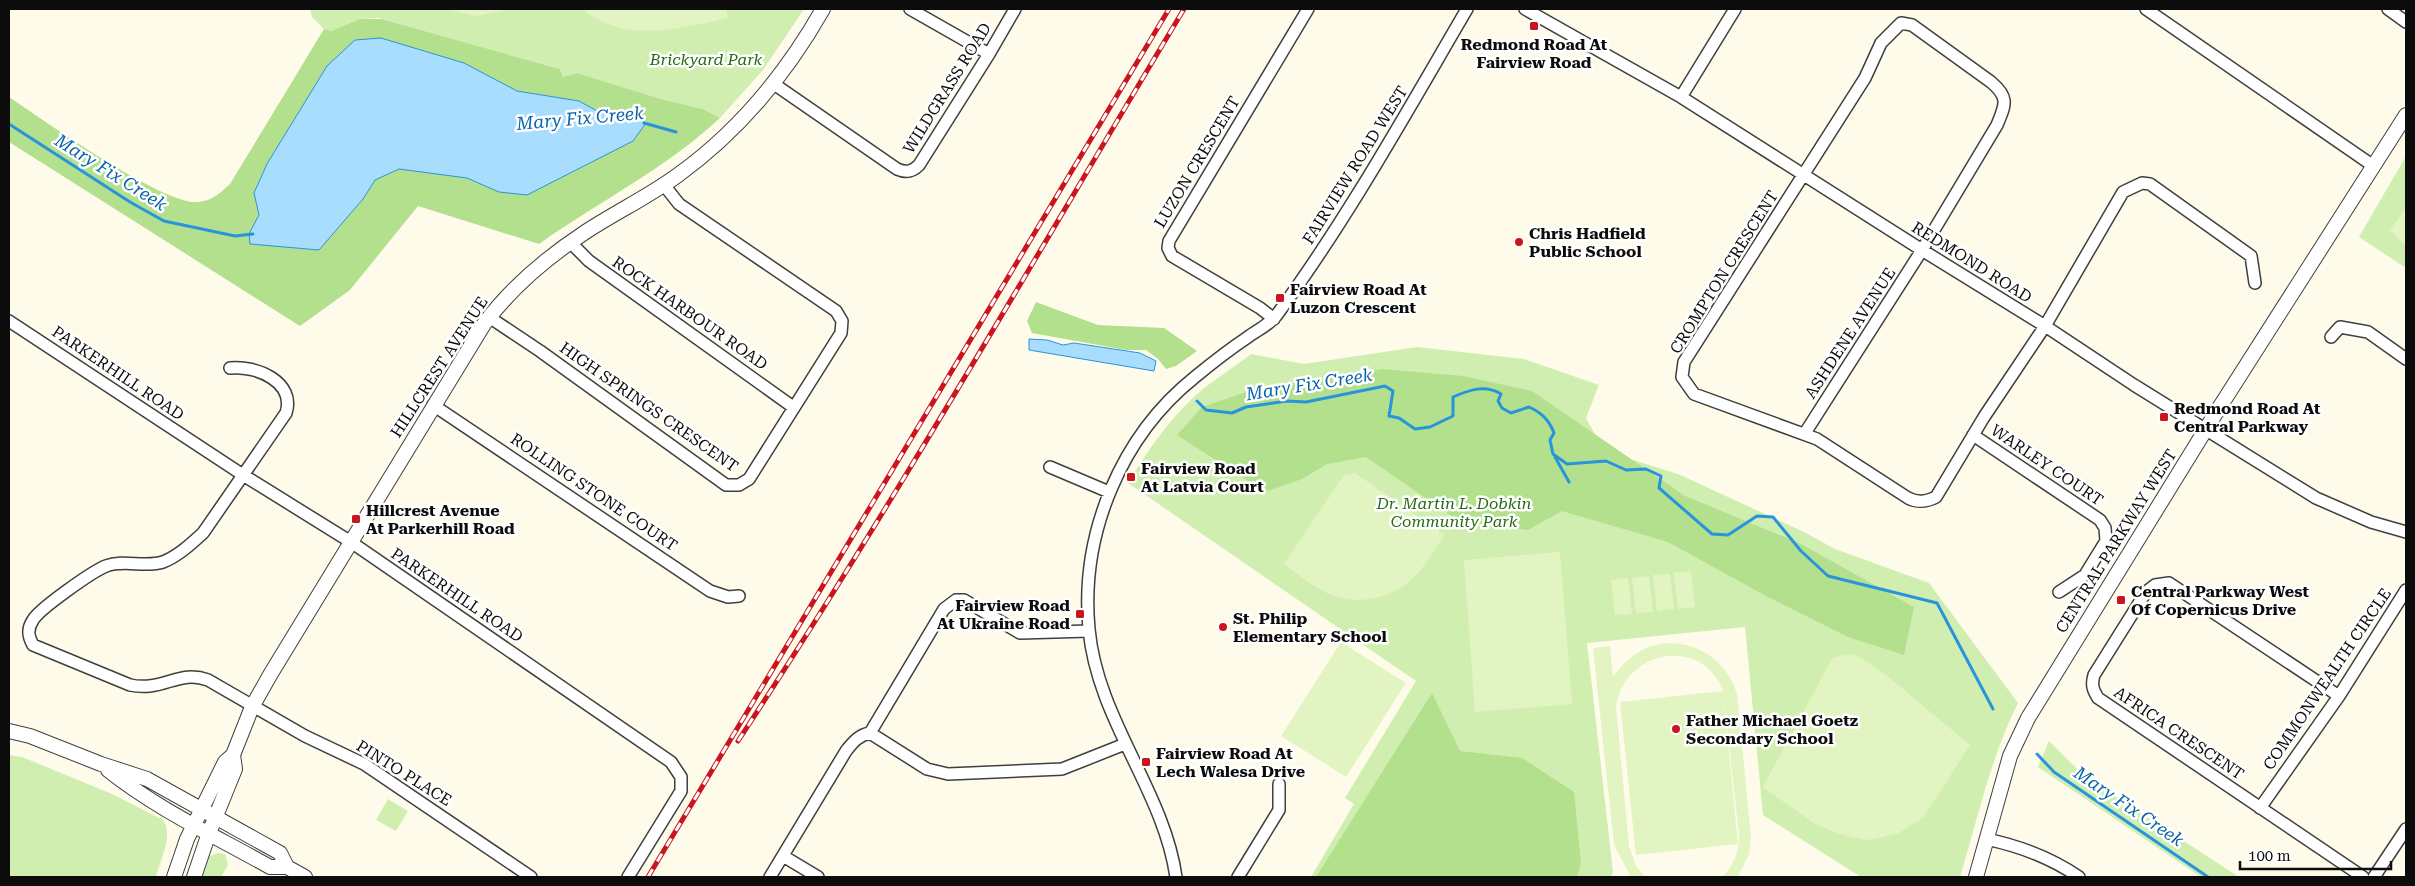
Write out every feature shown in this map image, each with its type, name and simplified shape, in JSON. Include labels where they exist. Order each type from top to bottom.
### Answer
[{"type":"street","name":"HILLCREST AVENUE","points":[[174,877],[187,839],[225,762],[233,755],[252,707],[433,405],[489,317],[518,284],[570,242],[664,185],[703,156],[732,130],[774,84],[797,52],[823,9]]},
{"type":"street","points":[[910,9],[989,54]]},
{"type":"street","name":"WILDGRASS ROAD","points":[[774,84],[897,169],[908,172],[919,165],[1015,9]]},
{"type":"street","name":"LUZON CRESCENT","points":[[1274,319],[1172,256],[1168,248],[1168,241],[1308,9]]},
{"type":"street","name":"FAIRVIEW ROAD WEST","points":[[1176,877],[1161,823],[1125,744],[1100,682],[1089,630],[1091,561],[1097,532],[1109,492],[1132,447],[1173,394],[1274,319],[1360,195],[1466,9]]},
{"type":"street","name":"REDMOND ROAD","points":[[1525,9],[1681,97],[2316,498],[2371,522],[2406,532]]},
{"type":"street","points":[[1681,97],[1735,9]]},
{"type":"street","points":[[2146,9],[2372,165]]},
{"type":"street","points":[[2388,9],[2406,22]]},
{"type":"street","name":"CROMPTON CRESCENT","points":[[1922,250],[1997,125],[2005,98],[1992,82],[1912,25],[1901,23],[1881,43],[1865,78],[1684,362],[1682,377],[1694,394],[1805,433],[1818,439],[1915,502],[1928,501],[1936,497],[1973,436],[2045,326],[2123,192],[2142,183],[2150,184],[2185,207],[2251,256],[2255,283]]},
{"type":"street","name":"CENTRAL PARKWAY WEST","points":[[1976,877],[2010,756],[2028,718],[2372,165],[2406,115]]},
{"type":"street","name":"HIGH SPRINGS CRESCENT","points":[[489,317],[548,356],[726,484],[740,485],[753,476],[793,407],[840,334],[842,326],[838,314],[684,208],[664,185]]},
{"type":"street","name":"ROCK HARBOUR ROAD","points":[[570,242],[589,261],[793,407]]},
{"type":"street","name":"ASHDENE AVENUE","points":[[1805,433],[1922,250]]},
{"type":"street","name":"PARKERHILL ROAD","points":[[9,321],[242,476],[350,542],[671,762],[681,777],[681,791],[628,877]]},
{"type":"street","points":[[2331,337],[2340,327],[2368,332],[2406,360]]},
{"type":"street","name":"PINTO PLACE","points":[[230,368],[243,366],[276,381],[286,391],[289,400],[286,413],[203,533],[189,546],[165,561],[152,565],[107,566],[37,614],[29,629],[29,638],[33,645],[130,685],[145,688],[186,676],[198,676],[208,680],[305,736],[364,764],[531,877]]},
{"type":"street","name":"ROLLING STONE COURT","points":[[433,405],[710,591],[728,597],[739,596]]},
{"type":"street","name":"WARLEY COURT","points":[[1973,436],[2100,520],[2106,528],[2106,541],[2085,575],[2059,592]]},
{"type":"street","points":[[1050,467],[1109,492]]},
{"type":"street","name":"AFRICA CRESCENT","points":[[2260,808],[2098,698],[2092,690],[2094,676],[2146,592],[2155,585],[2169,583],[2182,590],[2339,696]]},
{"type":"street","name":"COMMONWEALTH CIRCLE","points":[[2260,808],[2339,696],[2406,590]]},
{"type":"street","points":[[770,877],[846,751],[856,739],[870,733],[944,609],[956,600],[964,600],[1020,632],[1089,630]]},
{"type":"street","points":[[9,731],[30,736],[101,764],[147,779],[280,852],[287,867]]},
{"type":"street","points":[[870,733],[927,769],[948,774],[1062,769],[1125,744]]},
{"type":"street","name":"HILLCREST AVENUE","points":[[194,877],[208,832],[235,769],[233,755]]},
{"type":"street","points":[[101,764],[138,794],[270,867],[287,867],[305,877]]},
{"type":"street","points":[[1238,877],[1279,810],[1279,784]]},
{"type":"street","points":[[2260,808],[2363,877]]},
{"type":"street","points":[[2374,877],[2406,829]]},
{"type":"street","points":[[1986,839],[2007,843],[2047,858],[2080,877]]},
{"type":"street","points":[[783,856],[818,877]]},
{"type":"green space","name":"Brickyard Park","points":[[310,9],[804,9],[763,70],[720,118],[703,109],[661,99],[577,73],[563,77],[560,69],[379,18],[360,19],[331,31],[324,29],[312,17]]},
{"type":"green space","points":[[444,9],[511,9],[477,16]]},
{"type":"green space","points":[[582,9],[726,9],[728,18],[671,29],[634,30],[616,27],[599,20]]},
{"type":"green space","points":[[360,19],[382,19],[560,69],[563,77],[577,73],[661,99],[703,109],[720,118],[655,169],[539,244],[418,206],[350,290],[300,326],[9,142],[9,97],[103,159],[159,190],[181,200],[198,202],[208,200],[230,184],[324,29],[331,31]]},
{"type":"green space","points":[[2406,156],[2406,268],[2359,237]]},
{"type":"green space","points":[[2406,208],[2406,246],[2390,230]]},
{"type":"green space","points":[[1036,302],[1098,325],[1164,328],[1197,351],[1176,366],[1166,369],[1158,359],[1146,350],[1126,350],[1032,333],[1027,321]]},
{"type":"green space","name":"Dr. Martin L. Dobkin Community Park","points":[[1417,347],[1524,359],[1599,385],[1586,418],[1604,451],[1678,474],[1804,532],[1835,549],[1929,583],[2018,703],[1992,767],[1960,877],[1861,877],[1763,815],[1745,627],[1587,643],[1613,872],[1611,877],[1311,877],[1354,804],[1345,798],[1416,681],[1128,483],[1143,459],[1176,415],[1209,384],[1251,354],[1304,364]]},
{"type":"green space","points":[[1382,369],[1463,376],[1532,391],[1685,496],[1799,543],[1914,607],[1904,655],[1848,637],[1766,596],[1668,542],[1562,511],[1528,530],[1459,521],[1366,457],[1327,464],[1302,479],[1265,492],[1177,435],[1202,407],[1255,389]]},
{"type":"green space","points":[[1355,473],[1445,535],[1410,581],[1392,593],[1360,600],[1329,594],[1311,584],[1284,564],[1344,475]]},
{"type":"green space","points":[[1560,552],[1572,704],[1475,712],[1464,560]]},
{"type":"green space","points":[[1691,571],[1695,607],[1678,609],[1674,573]]},
{"type":"green space","points":[[1670,574],[1674,609],[1657,611],[1653,575]]},
{"type":"green space","points":[[1649,576],[1653,612],[1636,613],[1632,578]]},
{"type":"green space","points":[[1628,578],[1632,614],[1615,615],[1611,580]]},
{"type":"green space","points":[[1341,642],[1406,683],[1346,777],[1281,736]]},
{"type":"green space","points":[[1668,643],[1691,646],[1711,656],[1727,673],[1737,694],[1751,837],[1749,854],[1738,877],[1722,877],[1730,868],[1735,858],[1738,847],[1739,835],[1723,692],[1738,844],[1636,855],[1620,702],[1723,691],[1713,673],[1699,662],[1682,656],[1665,657],[1648,662],[1633,673],[1622,688],[1616,707],[1629,846],[1636,866],[1645,877],[1631,877],[1614,845],[1593,648],[1610,646],[1613,677],[1637,653],[1651,646]]},
{"type":"green space","points":[[1855,654],[1885,674],[1970,745],[1923,818],[1897,834],[1867,840],[1843,835],[1815,824],[1763,787],[1833,657]]},
{"type":"green space","points":[[1432,693],[1460,751],[1522,758],[1574,792],[1581,863],[1577,877],[1316,877]]},
{"type":"green space","points":[[2049,741],[2084,776],[2239,877],[2201,877],[2038,767]]},
{"type":"green space","points":[[9,755],[22,757],[112,794],[163,820],[166,826],[167,840],[156,877],[9,877]]},
{"type":"green space","points":[[388,799],[408,811],[396,831],[376,820]]},
{"type":"green space","points":[[218,853],[225,854],[228,865],[221,877],[200,877],[208,857]]},
{"type":"water","points":[[381,38],[464,63],[517,91],[579,101],[599,112],[623,113],[646,123],[633,141],[527,195],[499,192],[467,178],[399,169],[375,180],[363,199],[319,250],[250,244],[249,234],[259,215],[254,193],[267,164],[327,66],[355,40]]},
{"type":"water","points":[[1029,339],[1047,340],[1063,345],[1074,343],[1140,353],[1156,361],[1154,371],[1029,350]]},
{"type":"waterway","name":"Mary Fix Creek","points":[[644,123],[676,132]]},
{"type":"waterway","name":"Mary Fix Creek","points":[[9,124],[130,202],[164,221],[235,236],[253,234]]},
{"type":"waterway","name":"Mary Fix Creek","points":[[1197,401],[1206,410],[1232,413],[1246,407],[1287,401],[1306,402],[1385,386],[1393,391],[1389,416],[1399,418],[1415,429],[1430,427],[1453,416],[1453,397],[1477,389],[1495,391],[1501,394],[1498,401],[1502,408],[1511,413],[1529,407],[1545,417],[1554,433],[1550,440],[1553,454],[1567,464],[1606,461],[1626,470],[1646,469],[1661,476],[1659,488],[1712,534],[1728,535],[1757,516],[1773,517],[1801,551],[1828,576],[1937,603],[1993,709]]},
{"type":"waterway","points":[[1555,457],[1569,482]]},
{"type":"waterway","name":"Mary Fix Creek","points":[[2037,754],[2054,772],[2208,877]]},
{"type":"railway","points":[[648,877],[1169,9]]},
{"type":"railway","points":[[738,741],[909,469],[1184,9]]},
{"type":"place","name":"Redmond Road At Fairview Road","points":[[1534,26]]},
{"type":"place","name":"Chris Hadfield Public School","points":[[1519,242]]},
{"type":"place","name":"Fairview Road At Luzon Crescent","points":[[1280,298]]},
{"type":"place","name":"Redmond Road At Central Parkway","points":[[2164,417]]},
{"type":"place","name":"Fairview Road At Latvia Court","points":[[1131,477]]},
{"type":"place","name":"Hillcrest Avenue At Parkerhill Road","points":[[356,519]]},
{"type":"place","name":"Central Parkway West Of Copernicus Drive","points":[[2121,600]]},
{"type":"place","name":"Fairview Road At Ukraine Road","points":[[1080,614]]},
{"type":"place","name":"St. Philip Elementary School","points":[[1223,627]]},
{"type":"place","name":"Father Michael Goetz Secondary School","points":[[1676,729]]},
{"type":"place","name":"Fairview Road At Lech Walesa Drive","points":[[1146,762]]}]
